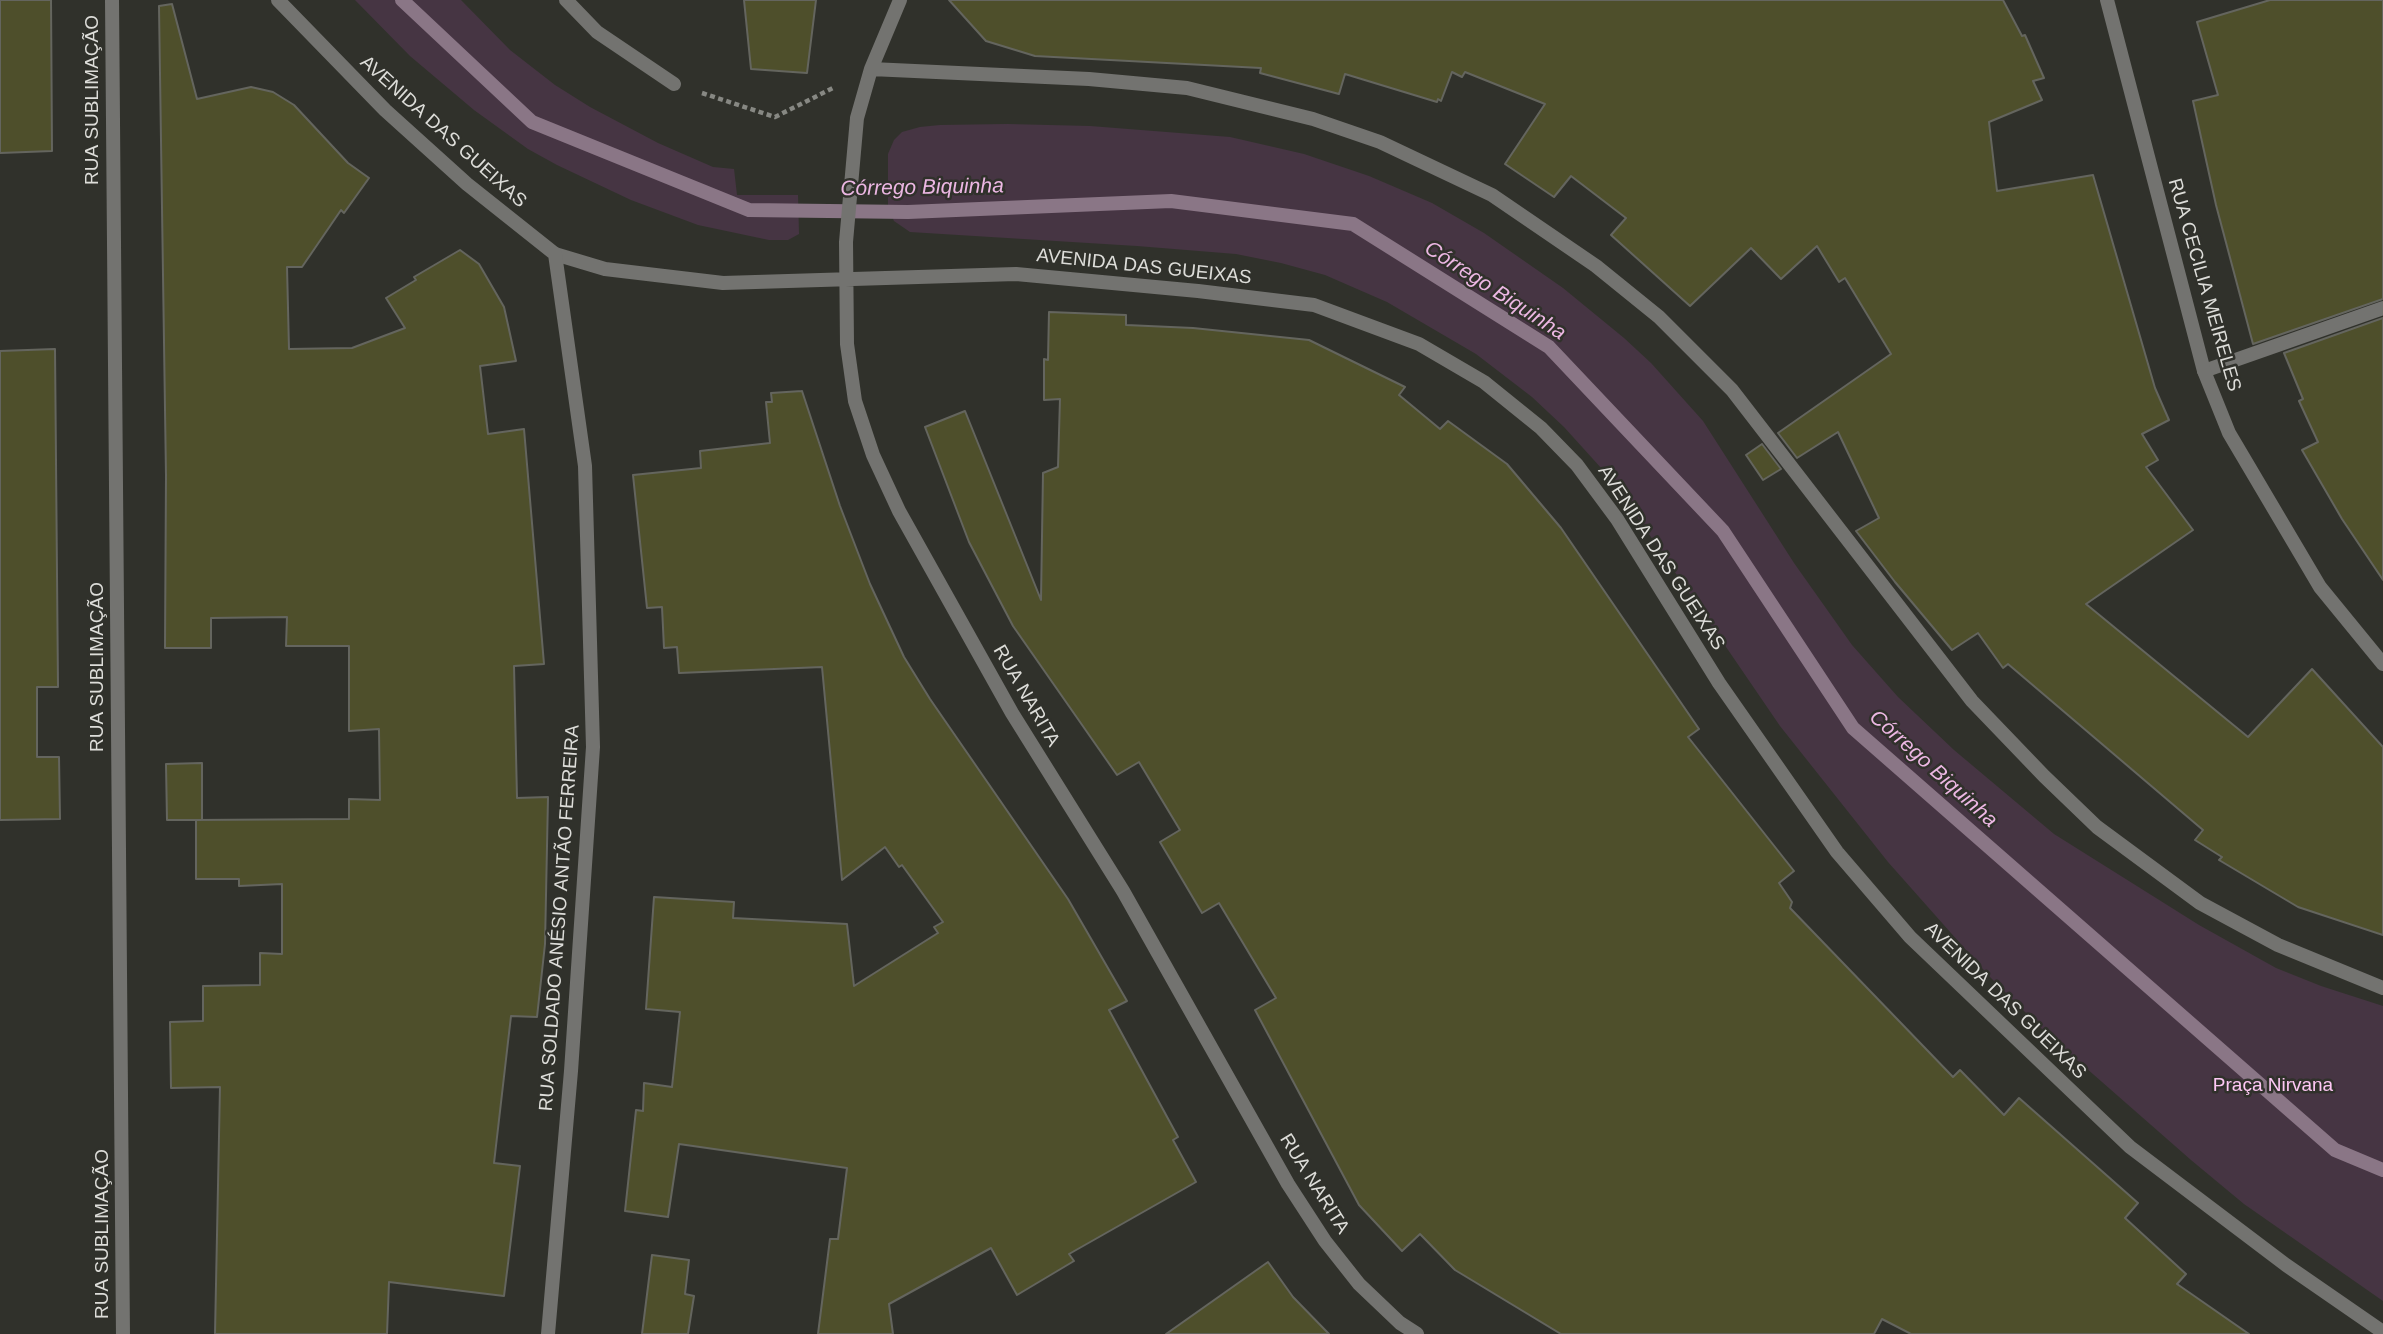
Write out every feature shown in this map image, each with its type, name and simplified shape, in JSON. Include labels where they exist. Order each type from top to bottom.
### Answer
[{"type":"street","name":"RUA SUBLIMAÇÃO","points":[[112,0],[123,1334]]},
{"type":"street","name":"AVENIDA DAS GUEIXAS","points":[[278,0],[406,129],[467,184],[555,254],[605,269],[723,283],[846,277],[1016,274],[1314,305],[1419,344],[1484,382],[1541,428],[1577,465],[1617,519],[1719,683],[1837,852],[1910,937],[2130,1147],[2287,1265],[2383,1332]]},
{"type":"street","points":[[566,0],[597,32],[674,84]]},
{"type":"street","name":"RUA NARITA","points":[[900,0],[871,69],[857,118],[846,242],[847,344],[855,401],[873,455],[899,511],[1012,713],[1123,891],[1288,1184],[1325,1241],[1359,1284],[1400,1323],[1417,1334]]},
{"type":"street","name":"RUA CECILIA MEIRELES","points":[[2107,0],[2204,371],[2229,433],[2320,587],[2383,664]]},
{"type":"street","points":[[871,69],[1089,79],[1187,88],[1313,119],[1380,142],[1492,195],[1595,266],[1659,317],[1732,390],[1972,701],[2097,827],[2200,903],[2278,944],[2383,988]]},
{"type":"street","name":"RUA SOLDADO ANÉSIO ANTÃO FERREIRA","points":[[548,1334],[571,1071],[593,747],[585,466],[555,254]]},
{"type":"street","points":[[2204,371],[2383,308]]},
{"type":"path","points":[[674,84],[775,117],[871,69]]},
{"type":"green space","points":[[355,0],[461,0],[510,50],[555,85],[590,107],[658,143],[713,167],[734,169],[737,195],[798,195],[799,234],[788,240],[769,240],[698,225],[631,200],[557,165],[528,149],[474,110],[410,56]]},
{"type":"green space","name":"Praça Nirvana","points":[[940,125],[1090,126],[1230,137],[1304,154],[1369,176],[1432,203],[1484,233],[1563,288],[1624,338],[1651,363],[1703,421],[1794,563],[1852,645],[1898,697],[1954,750],[2054,834],[2199,925],[2276,968],[2383,1006],[2383,1301],[2244,1204],[2045,1032],[1990,977],[1888,862],[1780,726],[1602,469],[1532,397],[1476,354],[1387,302],[1325,275],[1281,263],[1236,254],[910,232],[894,221],[888,208],[888,154],[894,140],[902,132]]},
{"type":"building","points":[[0,0],[51,0],[52,151],[0,153]]},
{"type":"building","points":[[744,0],[816,0],[807,73],[751,69]]},
{"type":"building","points":[[949,0],[2003,0],[2022,36],[2025,35],[2044,78],[2033,81],[2042,100],[1989,122],[1997,191],[2093,175],[2155,388],[2169,420],[2142,434],[2158,460],[2146,467],[2193,530],[2086,604],[2248,737],[2312,669],[2383,747],[2383,935],[2298,907],[2219,860],[2222,857],[2195,840],[2203,830],[2008,664],[2003,668],[1978,633],[1952,650],[1895,582],[1856,531],[1879,518],[1838,432],[1797,458],[1778,433],[1891,354],[1845,278],[1839,282],[1817,246],[1781,279],[1751,248],[1690,306],[1611,235],[1626,218],[1571,176],[1554,197],[1505,164],[1545,104],[1465,72],[1462,77],[1452,72],[1441,101],[1438,99],[1437,102],[1345,74],[1339,94],[1260,73],[1261,68],[1035,56],[986,41]]},
{"type":"building","points":[[2270,0],[2383,0],[2383,299],[2253,344],[2216,205],[2193,101],[2218,95],[2197,22]]},
{"type":"building","points":[[172,4],[197,99],[251,87],[273,92],[294,105],[348,163],[369,178],[344,213],[341,210],[302,267],[287,267],[289,349],[352,348],[405,328],[386,298],[416,280],[414,277],[460,250],[479,264],[504,307],[516,361],[480,366],[488,434],[524,429],[544,664],[514,666],[517,798],[548,797],[545,944],[537,1017],[511,1016],[494,1163],[520,1166],[504,1296],[389,1282],[387,1334],[215,1334],[220,1087],[171,1088],[170,1022],[203,1021],[203,986],[260,985],[260,953],[282,954],[282,884],[239,886],[239,879],[196,879],[196,820],[349,819],[349,799],[380,800],[379,729],[349,731],[349,646],[286,646],[287,617],[211,618],[211,648],[165,648],[166,476],[159,6]]},
{"type":"building","points":[[1049,312],[1126,315],[1126,325],[1193,328],[1309,340],[1405,387],[1399,395],[1440,429],[1448,421],[1507,464],[1561,528],[1699,729],[1688,737],[1794,871],[1779,883],[1792,902],[1790,908],[1953,1077],[1960,1070],[2004,1115],[2019,1098],[2138,1203],[2125,1218],[2186,1274],[2177,1284],[2249,1334],[1911,1334],[1882,1319],[1874,1334],[1561,1334],[1455,1270],[1420,1234],[1402,1251],[1359,1205],[1255,1010],[1276,998],[1219,903],[1202,913],[1160,842],[1180,830],[1139,762],[1117,775],[1013,626],[969,542],[925,427],[965,411],[1041,600],[1043,473],[1058,467],[1060,399],[1044,400],[1044,359],[1048,360]]},
{"type":"building","points":[[2383,318],[2383,580],[2342,519],[2302,450],[2318,442],[2299,401],[2303,399],[2284,353]]},
{"type":"building","points":[[55,349],[58,687],[37,687],[37,757],[59,757],[60,819],[0,820],[0,351]]},
{"type":"building","points":[[802,391],[840,506],[870,584],[904,657],[1068,899],[1127,1001],[1109,1010],[1178,1137],[1173,1140],[1196,1182],[1069,1254],[1074,1261],[1017,1295],[991,1248],[889,1304],[893,1334],[818,1334],[830,1239],[838,1239],[847,1168],[679,1144],[668,1217],[625,1211],[636,1110],[643,1111],[644,1083],[672,1087],[680,1012],[646,1009],[654,897],[734,902],[733,918],[847,924],[854,986],[938,933],[934,927],[943,922],[902,865],[899,867],[885,847],[842,880],[822,667],[679,673],[677,647],[664,648],[662,607],[647,608],[633,475],[701,468],[700,451],[770,443],[766,402],[772,402],[771,393]]},
{"type":"building","points":[[1762,444],[1781,469],[1763,480],[1746,455]]},
{"type":"building","points":[[202,763],[202,820],[167,820],[166,764]]},
{"type":"building","points":[[652,1255],[689,1260],[685,1294],[694,1296],[688,1334],[642,1334]]},
{"type":"building","points":[[1268,1262],[1293,1297],[1329,1334],[1166,1334]]},
{"type":"waterway","name":"Córrego Biquinha","points":[[402,0],[532,122],[749,210],[908,212],[1171,201],[1353,224],[1549,347],[1723,531],[1853,728],[2335,1150],[2383,1170]]}]
